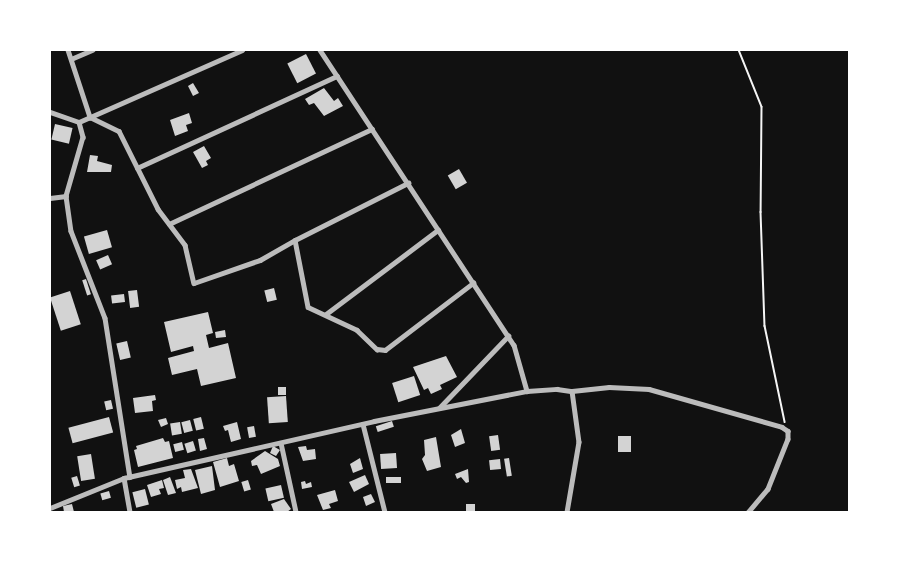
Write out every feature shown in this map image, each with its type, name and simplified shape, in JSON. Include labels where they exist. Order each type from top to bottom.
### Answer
[{"type":"street","points":[[68,50],[90,117],[119,131],[158,209],[184,245],[194,283],[260,260],[408,183]]},
{"type":"street","points":[[71,59],[92,50]]},
{"type":"street","points":[[50,112],[79,122],[242,50]]},
{"type":"street","points":[[320,50],[514,345],[527,391]]},
{"type":"street","points":[[137,168],[337,76]]},
{"type":"street","points":[[79,122],[83,137],[66,196],[71,231],[105,318],[130,477]]},
{"type":"street","points":[[169,224],[372,129]]},
{"type":"street","points":[[50,198],[66,196]]},
{"type":"street","points":[[326,315],[438,230]]},
{"type":"street","points":[[295,240],[308,307],[357,330],[376,349],[385,350],[473,282]]},
{"type":"street","points":[[439,408],[508,336]]},
{"type":"street","points":[[50,508],[124,478],[363,424],[527,391],[572,391],[609,387],[649,389],[782,427],[788,431],[788,439],[768,489],[749,513]]},
{"type":"street","points":[[567,513],[579,442],[572,391]]},
{"type":"street","points":[[363,424],[385,513]]},
{"type":"street","points":[[281,443],[296,513]]},
{"type":"street","points":[[124,478],[130,513]]},
{"type":"path","points":[[739,50],[762,107],[761,212],[765,326],[788,431]]},
{"type":"building","points":[[306,54],[316,74],[297,83],[287,64]]},
{"type":"building","points":[[193,83],[199,93],[193,96],[188,86]]},
{"type":"building","points":[[324,88],[334,101],[338,98],[343,106],[324,116],[314,103],[309,105],[305,99]]},
{"type":"building","points":[[189,113],[192,123],[186,125],[188,131],[175,136],[170,120]]},
{"type":"building","points":[[55,124],[73,128],[69,144],[51,140]]},
{"type":"building","points":[[204,146],[211,158],[206,161],[208,165],[202,168],[193,152]]},
{"type":"building","points":[[90,155],[98,156],[97,161],[112,165],[111,172],[87,172]]},
{"type":"building","points":[[459,169],[467,183],[456,189],[448,176]]},
{"type":"building","points":[[107,230],[112,247],[89,254],[84,237]]},
{"type":"building","points":[[108,255],[112,264],[100,269],[96,260]]},
{"type":"building","points":[[86,279],[91,294],[87,295],[82,280]]},
{"type":"building","points":[[274,288],[277,300],[267,302],[264,290]]},
{"type":"building","points":[[137,290],[139,307],[130,308],[128,291]]},
{"type":"building","points":[[70,291],[81,324],[61,331],[50,297]]},
{"type":"building","points":[[124,294],[125,302],[112,304],[111,296]]},
{"type":"building","points":[[208,312],[213,333],[206,335],[209,348],[228,343],[236,378],[201,386],[197,369],[172,375],[168,358],[194,351],[193,346],[171,352],[164,322]]},
{"type":"building","points":[[225,330],[226,337],[216,338],[215,332]]},
{"type":"building","points":[[127,341],[131,358],[120,360],[116,343]]},
{"type":"building","points":[[446,356],[457,377],[440,385],[442,389],[431,394],[428,388],[424,390],[413,367]]},
{"type":"building","points":[[414,376],[420,395],[398,402],[392,383]]},
{"type":"building","points":[[278,387],[286,387],[286,395],[278,395]]},
{"type":"building","points":[[155,395],[156,400],[152,401],[153,411],[135,413],[133,398]]},
{"type":"building","points":[[286,396],[288,422],[269,423],[267,397]]},
{"type":"building","points":[[111,400],[113,409],[106,410],[104,402]]},
{"type":"building","points":[[109,417],[113,432],[73,443],[68,428]]},
{"type":"building","points":[[201,417],[204,429],[196,431],[193,419]]},
{"type":"building","points":[[166,418],[168,424],[161,427],[158,420]]},
{"type":"building","points":[[190,420],[193,431],[184,433],[181,422]]},
{"type":"building","points":[[392,421],[394,427],[378,432],[376,426]]},
{"type":"building","points":[[180,422],[182,434],[172,435],[170,424]]},
{"type":"building","points":[[237,422],[241,439],[231,442],[228,430],[225,431],[223,426]]},
{"type":"building","points":[[254,426],[256,437],[249,438],[247,427]]},
{"type":"building","points":[[461,429],[465,443],[455,447],[451,435]]},
{"type":"building","points":[[498,435],[500,450],[491,451],[489,436]]},
{"type":"building","points":[[618,436],[631,436],[631,452],[618,452]]},
{"type":"building","points":[[436,437],[441,467],[427,471],[422,459],[425,455],[424,440]]},
{"type":"building","points":[[163,438],[165,442],[169,441],[173,458],[138,467],[134,450],[137,449],[136,446]]},
{"type":"building","points":[[204,438],[207,449],[200,451],[198,439]]},
{"type":"building","points":[[193,441],[196,451],[187,453],[184,444]]},
{"type":"building","points":[[182,442],[184,450],[175,452],[173,444]]},
{"type":"building","points":[[273,446],[280,450],[276,456],[270,453]]},
{"type":"building","points":[[306,446],[307,450],[315,449],[316,459],[303,461],[298,447]]},
{"type":"building","points":[[265,451],[278,459],[280,466],[261,474],[257,465],[252,466],[251,461]]},
{"type":"building","points":[[396,453],[397,468],[381,469],[380,454]]},
{"type":"building","points":[[91,454],[95,479],[81,481],[77,456]]},
{"type":"building","points":[[227,458],[229,466],[234,464],[239,481],[220,487],[213,462]]},
{"type":"building","points":[[360,458],[363,469],[353,473],[350,464]]},
{"type":"building","points":[[509,458],[512,476],[507,477],[504,459]]},
{"type":"building","points":[[500,459],[501,469],[490,470],[489,460]]},
{"type":"building","points":[[212,466],[215,490],[201,494],[195,470]]},
{"type":"building","points":[[191,469],[198,488],[182,492],[181,487],[177,489],[175,480],[185,478],[183,470]]},
{"type":"building","points":[[468,469],[469,482],[466,483],[461,477],[457,479],[455,474]]},
{"type":"building","points":[[365,475],[369,484],[354,492],[349,482]]},
{"type":"building","points":[[77,476],[80,486],[74,487],[71,478]]},
{"type":"building","points":[[170,477],[176,493],[168,495],[163,480]]},
{"type":"building","points":[[386,477],[401,477],[401,483],[386,483]]},
{"type":"building","points":[[162,480],[164,488],[159,489],[161,494],[151,497],[147,485]]},
{"type":"building","points":[[248,480],[251,490],[244,492],[241,482]]},
{"type":"building","points":[[305,481],[306,484],[311,482],[312,487],[302,489],[301,482]]},
{"type":"building","points":[[281,485],[284,498],[268,501],[265,489]]},
{"type":"building","points":[[145,489],[149,505],[136,508],[132,492]]},
{"type":"building","points":[[335,490],[338,501],[329,504],[331,508],[323,510],[317,495]]},
{"type":"building","points":[[109,491],[111,498],[102,500],[100,493]]},
{"type":"building","points":[[371,494],[375,502],[366,506],[363,497]]},
{"type":"building","points":[[284,499],[291,509],[287,512],[274,512],[271,504]]},
{"type":"building","points":[[72,504],[74,512],[64,512],[63,506]]},
{"type":"building","points":[[466,504],[475,504],[475,512],[466,512]]}]
